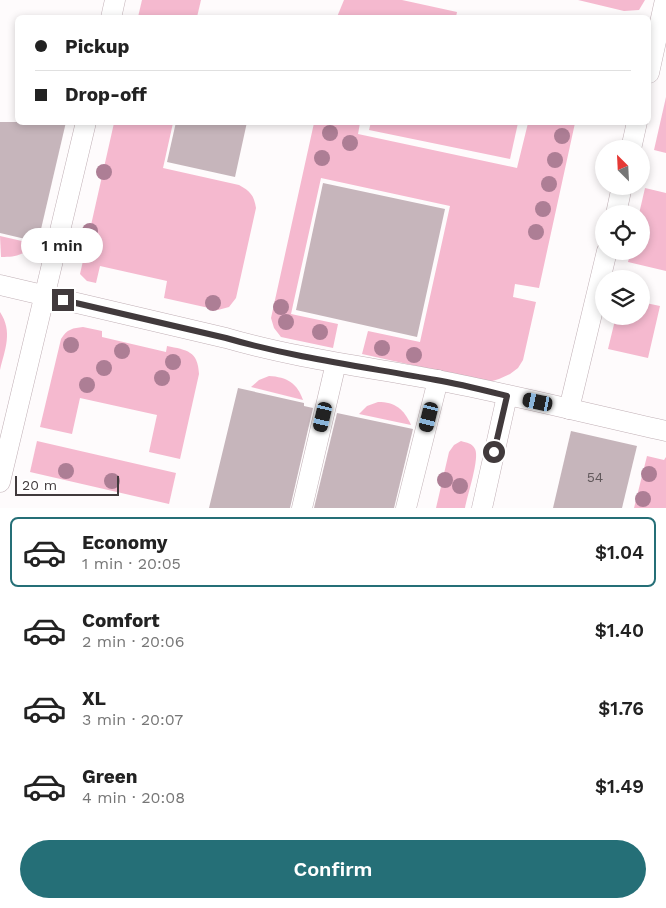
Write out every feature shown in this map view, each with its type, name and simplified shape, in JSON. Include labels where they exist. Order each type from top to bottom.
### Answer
[{"type":"lane","points":[[112,15],[115,0]]},
{"type":"lane","points":[[651,64],[665,0]]},
{"type":"lane","points":[[0,482],[85,125]]},
{"type":"lane","points":[[633,140],[636,125]]},
{"type":"lane","points":[[570,409],[605,260]]},
{"type":"lane","points":[[0,285],[251,345],[336,363],[438,380],[666,431]]},
{"type":"lane","points":[[302,508],[336,363]]},
{"type":"lane","points":[[406,508],[438,380]]},
{"type":"lane","points":[[482,508],[507,396]]},
{"type":"shaded area","points":[[142,0],[201,0],[197,15],[138,15]]},
{"type":"shaded area","points":[[344,0],[402,0],[457,12],[456,15],[338,15]]},
{"type":"shaded area","points":[[578,0],[645,0],[639,10],[624,11]]},
{"type":"shaded area","points":[[666,97],[666,153],[654,150]]},
{"type":"shaded area","points":[[114,125],[173,125],[163,168],[239,185],[249,191],[253,197],[256,208],[236,298],[229,307],[218,310],[164,298],[167,281],[100,266],[96,283],[87,281],[80,274]]},
{"type":"shaded area","points":[[314,125],[360,125],[358,134],[517,168],[528,125],[575,125],[539,288],[515,284],[513,297],[536,302],[523,360],[518,368],[510,374],[489,382],[362,354],[368,331],[420,342],[450,206],[321,178],[291,314],[338,324],[333,348],[281,337],[274,328],[271,318]]},
{"type":"shaded area","points":[[370,125],[518,125],[510,159],[369,130]]},
{"type":"shaded area","points":[[650,189],[666,193],[666,271],[628,262],[629,260],[650,260],[650,205],[641,205],[643,195],[650,195]]},
{"type":"shaded area","points":[[0,236],[35,244],[19,255],[1,257]]},
{"type":"shaded area","points":[[650,304],[660,306],[648,358],[608,349],[614,325],[650,325]]},
{"type":"shaded area","points":[[0,312],[6,327],[7,341],[0,370]]},
{"type":"shaded area","points":[[83,327],[102,331],[102,337],[166,352],[167,346],[174,347],[194,356],[199,374],[180,459],[149,452],[157,415],[80,398],[72,434],[40,427],[61,339],[70,330]]},
{"type":"shaded area","points":[[269,376],[290,382],[298,389],[303,400],[251,387],[259,380]]},
{"type":"shaded area","points":[[378,402],[394,405],[402,411],[411,425],[359,414],[367,406]]},
{"type":"shaded area","points":[[37,441],[176,473],[169,504],[30,472]]},
{"type":"shaded area","points":[[461,441],[469,443],[475,449],[476,454],[475,468],[465,508],[436,508],[449,452],[454,445]]},
{"type":"shaded area","points":[[647,456],[664,460],[666,457],[666,508],[634,508]]},
{"type":"building","points":[[0,122],[15,122],[15,125],[65,125],[38,242],[0,233]]},
{"type":"building","points":[[175,125],[246,125],[235,177],[167,162]]},
{"type":"building","points":[[323,183],[445,209],[417,337],[296,310]]},
{"type":"building","points":[[238,388],[304,403],[304,406],[313,408],[290,508],[209,508]]},
{"type":"building","points":[[337,413],[413,429],[394,508],[314,508]]},
{"type":"building","points":[[571,431],[637,446],[622,508],[553,508]]},
{"type":"route","points":[[63,300],[251,345],[336,363],[438,380],[507,396],[494,452]]}]
